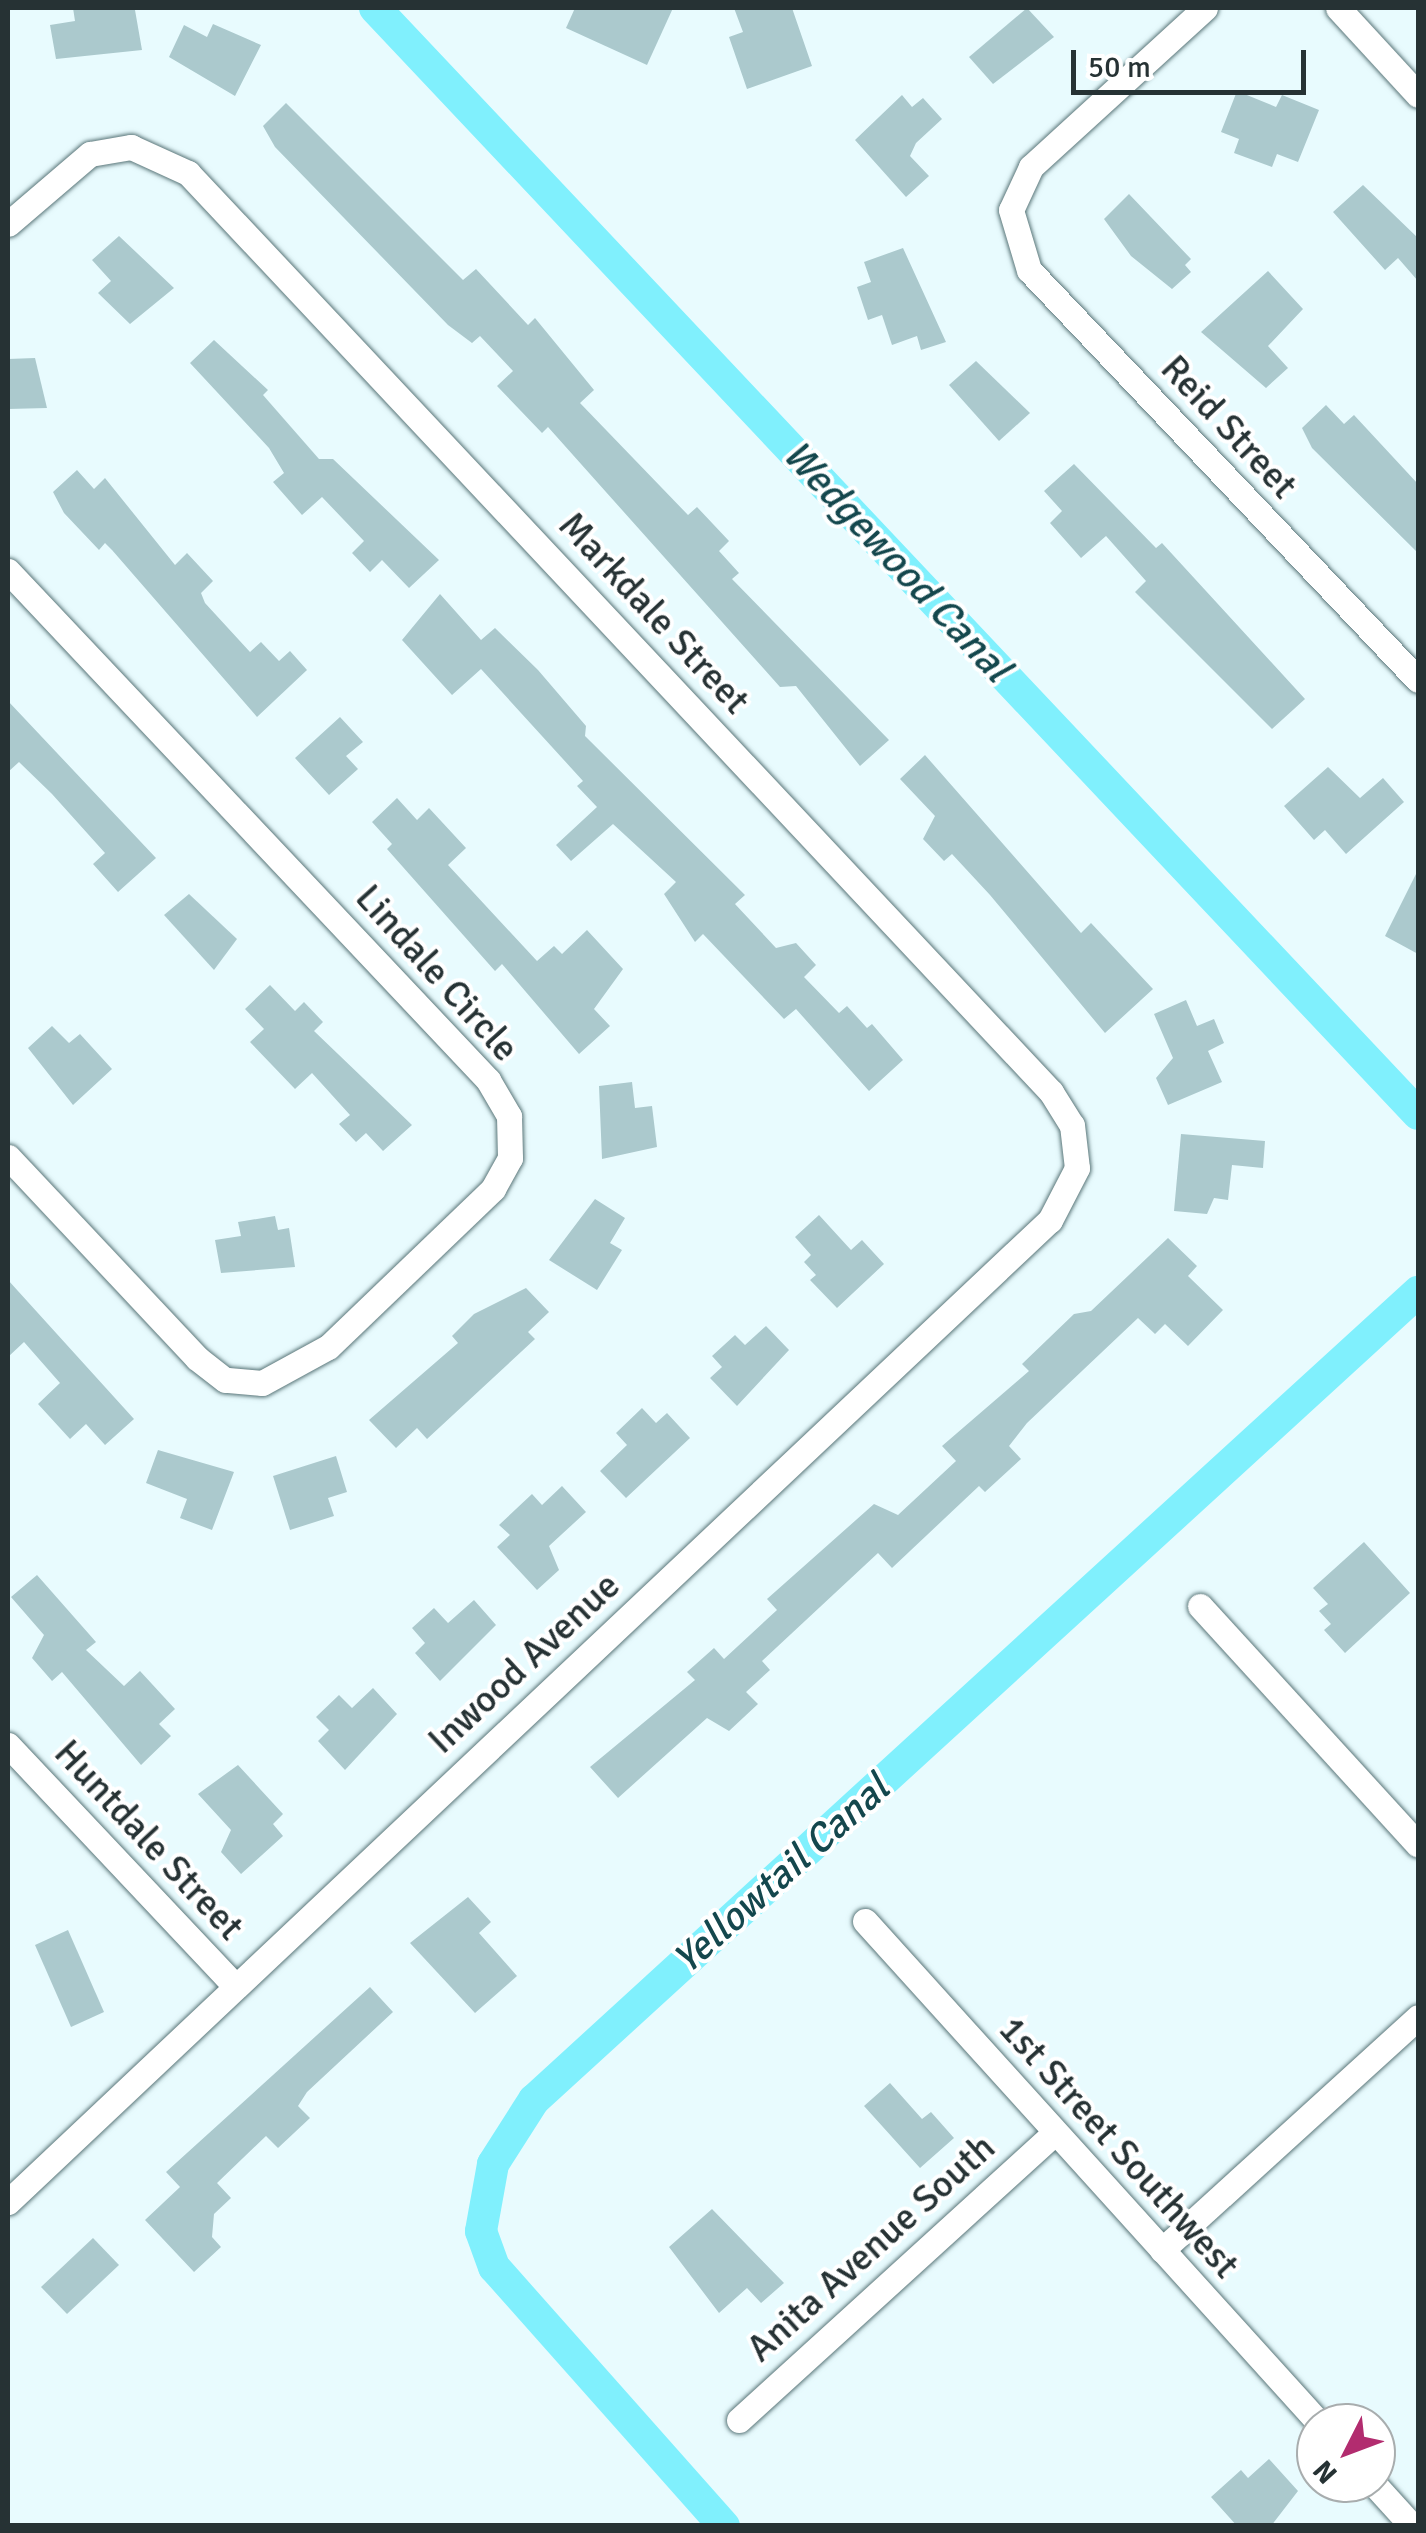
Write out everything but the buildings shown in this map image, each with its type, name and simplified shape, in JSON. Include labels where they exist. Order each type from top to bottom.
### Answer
[{"type":"street","name":"Reid Street","points":[[1205,8],[1032,167],[1011,210],[1029,270],[1418,680]]},
{"type":"street","points":[[1338,8],[1418,94]]},
{"type":"street","name":"Markdale Street","points":[[8,224],[90,154],[131,146],[188,173],[1051,1092],[1072,1126],[1077,1168]]},
{"type":"street","name":"Lindale Circle","points":[[8,570],[488,1080],[509,1116],[510,1158],[494,1189],[328,1348],[262,1383],[225,1380],[197,1358],[8,1157]]},
{"type":"street","name":"Inwood Avenue","points":[[8,2202],[1050,1220],[1077,1168]]},
{"type":"street","points":[[1200,1606],[1418,1845]]},
{"type":"street","name":"Huntdale Street","points":[[8,1745],[235,1986]]},
{"type":"street","name":"1st Street Southwest","points":[[864,1921],[1301,2403]]},
{"type":"street","points":[[1162,2250],[1418,2017]]},
{"type":"street","name":"Anita Avenue South","points":[[739,2420],[1054,2133]]},
{"type":"street","points":[[1392,2503],[1412,2526]]},
{"type":"waterway","name":"Wedgewood Canal","points":[[375,8],[1418,1114]]},
{"type":"waterway","name":"Yellowtail Canal","points":[[724,2526],[494,2267],[481,2231],[493,2164],[534,2100],[1418,1292]]}]
